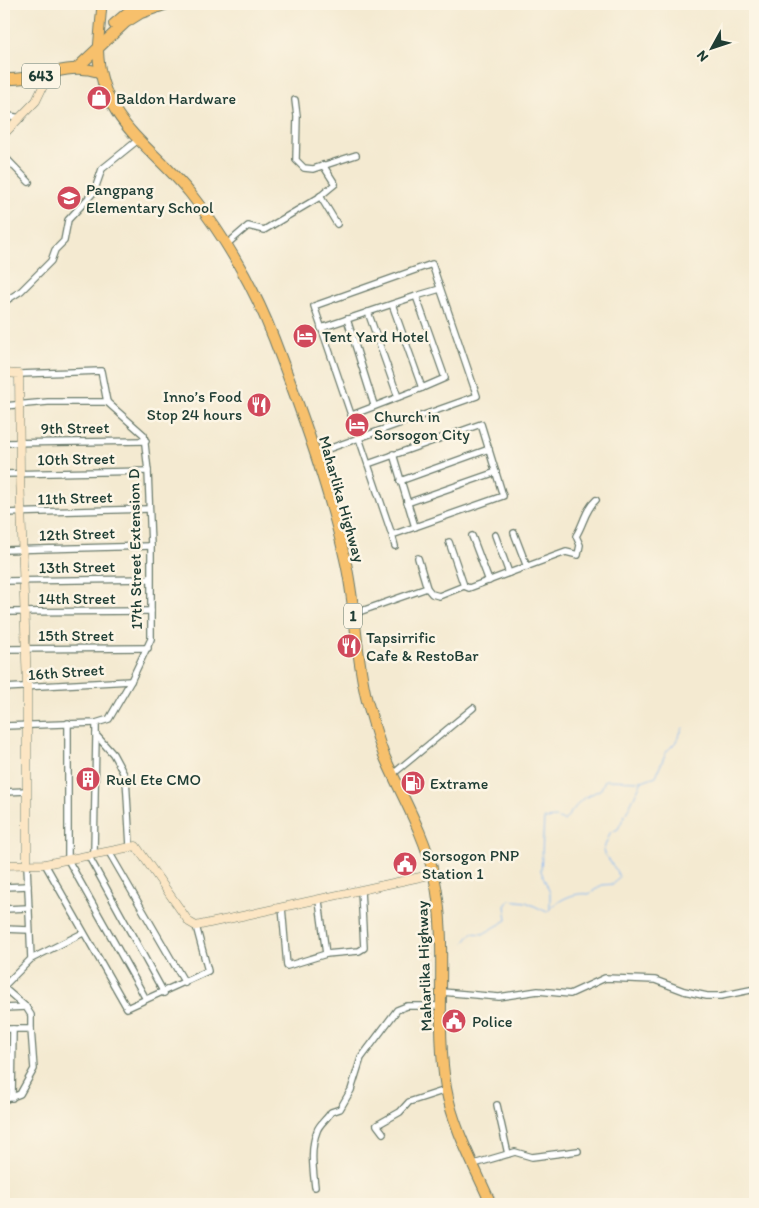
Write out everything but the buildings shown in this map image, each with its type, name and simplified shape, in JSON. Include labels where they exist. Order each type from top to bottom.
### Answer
[{"type":"highway","points":[[98,50],[113,24],[128,12],[146,4]]},
{"type":"highway","points":[[98,50],[132,18],[167,4]]},
{"type":"highway","name":"643","points":[[4,79],[29,79],[78,67],[98,50]]},
{"type":"highway","name":"Maharlika Highway","points":[[98,50],[99,72],[116,114],[138,140],[172,171],[226,245],[241,269],[272,335],[314,454],[346,560],[367,698],[385,756],[413,817],[434,874],[441,931],[446,1090],[455,1119],[491,1204]]},
{"type":"highway","name":"643","points":[[78,67],[99,72]]},
{"type":"main road","name":"1","points":[[98,50],[102,4]]},
{"type":"street","points":[[4,134],[21,118],[40,95],[49,74]]},
{"type":"street","points":[[294,100],[297,116],[296,160],[304,168],[313,169],[356,154]]},
{"type":"street","points":[[4,115],[21,118]]},
{"type":"street","points":[[4,302],[21,291],[51,261],[56,250],[64,241],[68,220],[94,192],[102,170],[138,140]]},
{"type":"street","points":[[4,156],[29,182]]},
{"type":"street","points":[[226,245],[248,226],[264,230],[320,196],[335,184],[324,165]]},
{"type":"street","points":[[320,196],[337,224]]},
{"type":"street","points":[[314,454],[359,438],[477,396],[432,264],[314,306],[352,415],[359,438],[392,535],[395,546]]},
{"type":"street","points":[[321,328],[440,289]]},
{"type":"street","points":[[352,415],[445,378],[416,296]]},
{"type":"street","points":[[392,304],[422,388]]},
{"type":"street","points":[[368,312],[398,397]]},
{"type":"street","points":[[346,319],[374,405]]},
{"type":"street","points":[[4,373],[101,371],[107,402],[138,429],[146,441]]},
{"type":"street","points":[[19,374],[19,444],[27,688],[27,865],[32,959]]},
{"type":"street","points":[[4,406],[48,402],[107,402]]},
{"type":"street","points":[[368,464],[481,424],[503,496],[392,535]]},
{"type":"street","name":"9th Street","points":[[4,442],[19,444],[41,441],[146,441]]},
{"type":"street","name":"17th Street Extension D","points":[[96,723],[109,719],[131,681],[151,639],[151,546],[146,441]]},
{"type":"street","points":[[400,481],[489,449]]},
{"type":"street","points":[[393,454],[415,527]]},
{"type":"street","name":"10th Street","points":[[4,474],[148,471]]},
{"type":"street","points":[[407,503],[496,472]]},
{"type":"street","points":[[418,558],[427,588],[432,594],[440,596],[464,586],[469,588],[566,552],[578,555],[580,545],[576,536],[582,526],[588,507],[596,500]]},
{"type":"street","name":"11th Street","points":[[4,514],[148,509]]},
{"type":"street","points":[[514,533],[527,567]]},
{"type":"street","points":[[495,535],[509,574]]},
{"type":"street","points":[[472,536],[489,581]]},
{"type":"street","points":[[449,542],[464,586]]},
{"type":"street","name":"12th Street","points":[[4,550],[151,546]]},
{"type":"street","name":"13th Street","points":[[4,581],[150,579]]},
{"type":"street","points":[[353,614],[427,588]]},
{"type":"street","name":"14th Street","points":[[4,612],[151,611]]},
{"type":"street","name":"15th Street","points":[[4,649],[148,648]]},
{"type":"street","name":"16th Street","points":[[4,688],[131,681]]},
{"type":"street","points":[[393,774],[473,708]]},
{"type":"street","points":[[68,723],[68,860],[146,999]]},
{"type":"street","points":[[4,726],[96,723],[91,855],[164,992]]},
{"type":"street","points":[[96,735],[113,754],[126,778],[130,846]]},
{"type":"street","points":[[4,792],[27,791]]},
{"type":"street","points":[[4,865],[45,864],[136,846],[189,922],[196,926],[434,874]]},
{"type":"street","points":[[109,852],[185,983]]},
{"type":"street","points":[[45,864],[127,1008],[208,971],[196,926]]},
{"type":"street","points":[[4,887],[28,886]]},
{"type":"street","points":[[282,907],[287,966],[326,954],[359,951],[364,948],[361,890]]},
{"type":"street","points":[[319,900],[326,954]]},
{"type":"street","points":[[4,909],[29,908]]},
{"type":"street","points":[[4,930],[29,930]]},
{"type":"street","points":[[4,1100],[20,1094],[34,1069],[30,1015],[26,1007],[4,987],[32,959],[83,933]]},
{"type":"street","points":[[442,992],[499,996],[538,991],[570,994],[605,978],[654,980],[707,996],[721,996],[755,989]]},
{"type":"street","points":[[315,1186],[313,1148],[317,1130],[327,1120],[331,1112],[340,1109],[351,1090],[361,1058],[397,1010],[407,1006],[442,1006]]},
{"type":"street","points":[[4,1008],[26,1007]]},
{"type":"street","points":[[4,1029],[31,1029]]},
{"type":"street","points":[[12,1098],[13,1029]]},
{"type":"street","points":[[383,1134],[378,1125],[400,1112],[409,1102],[446,1090]]},
{"type":"street","points":[[497,1105],[508,1154]]},
{"type":"street","points":[[474,1164],[515,1152],[532,1157],[578,1151]]},
{"type":"waterway","points":[[465,942],[472,933],[483,934],[507,920],[505,906],[509,900],[526,902],[547,912],[566,898],[577,894],[589,894],[602,885],[614,884],[619,877],[603,851],[610,833],[618,829],[642,781],[656,776],[666,752],[675,743],[683,728]]},
{"type":"waterway","points":[[550,908],[550,893],[541,871],[544,819],[556,818],[564,821],[581,800],[601,789],[605,780],[642,781]]},
{"type":"place","name":"Baldon Hardware","points":[[99,98]]},
{"type":"place","name":"Pangpang Elementary School","points":[[69,198]]},
{"type":"place","name":"Tent Yard Hotel","points":[[305,336]]},
{"type":"place","name":"Inno’s Food Stop 24 hours","points":[[259,405]]},
{"type":"place","name":"Church in Sorsogon City","points":[[357,425]]},
{"type":"place","name":"Tapsirrific Cafe & RestoBar","points":[[349,646]]},
{"type":"place","name":"Ruel Ete CMO","points":[[88,779]]},
{"type":"place","name":"Extrame","points":[[413,783]]},
{"type":"place","name":"Sorsogon PNP Station 1","points":[[405,864]]},
{"type":"place","name":"Police","points":[[454,1021]]}]
